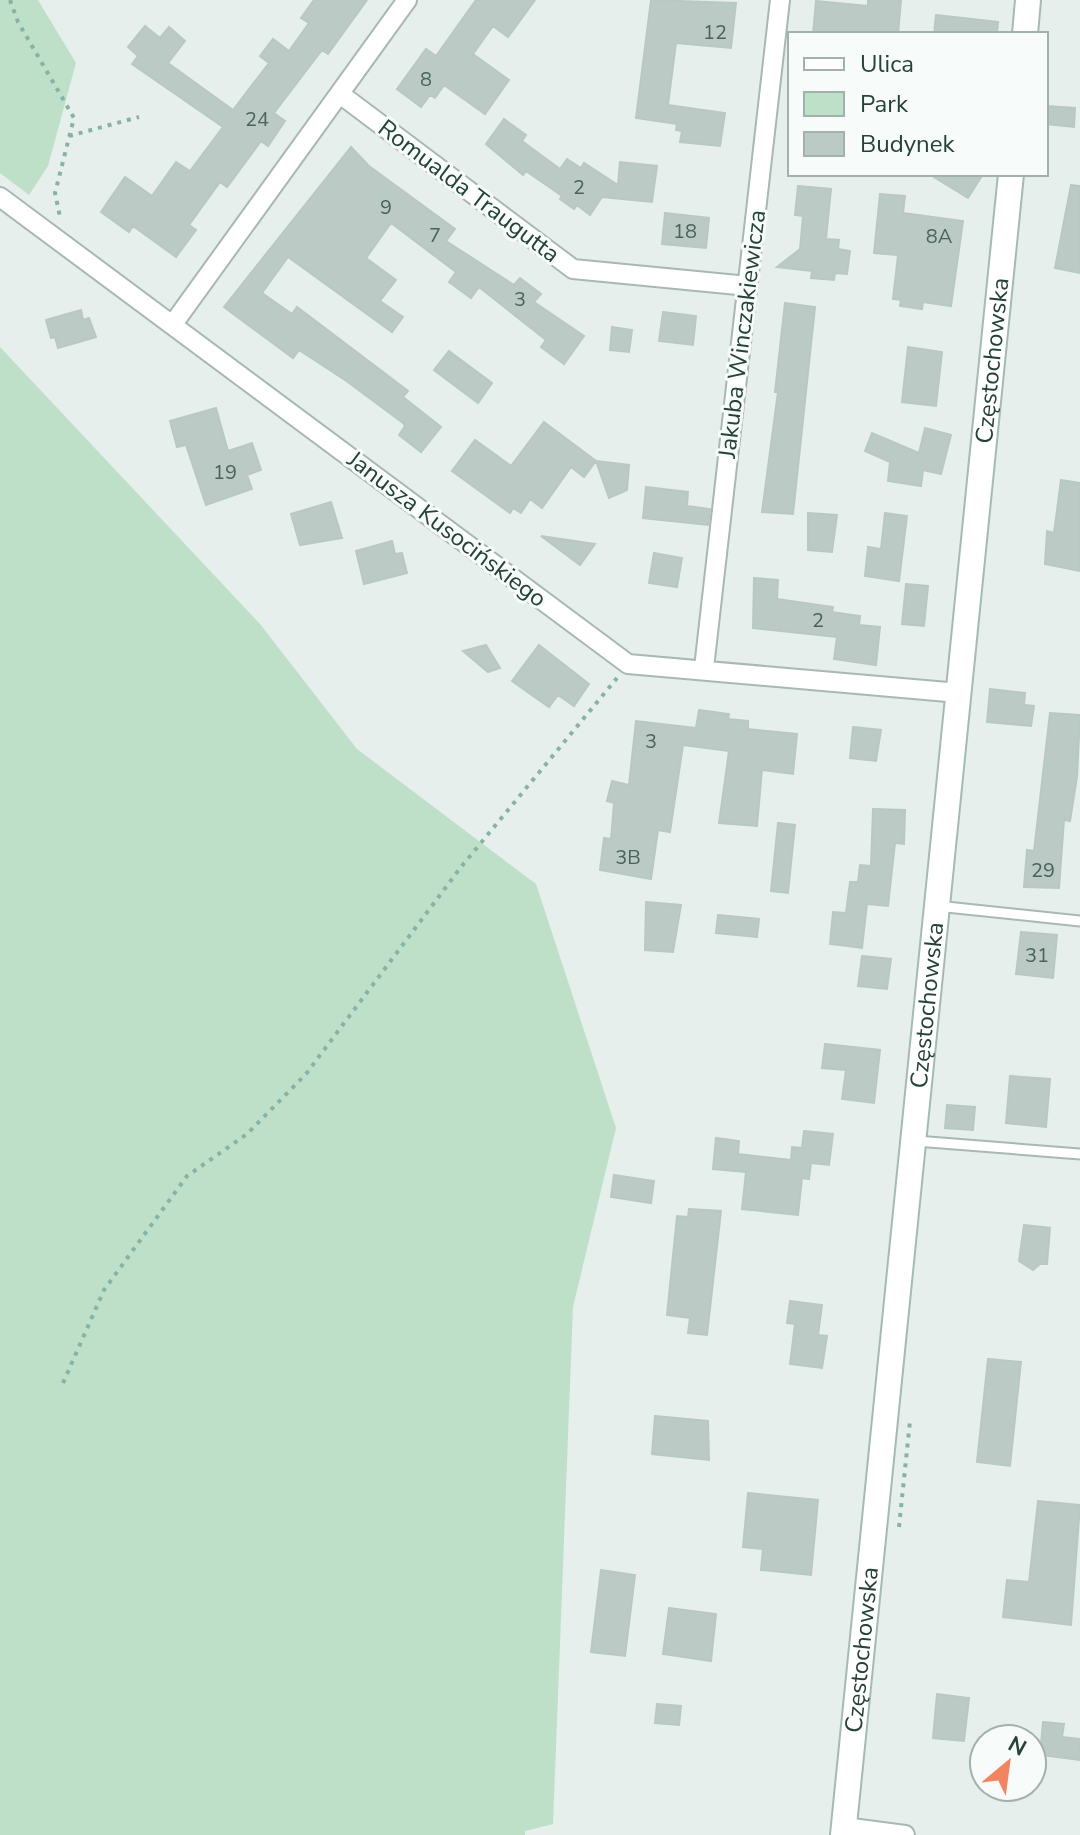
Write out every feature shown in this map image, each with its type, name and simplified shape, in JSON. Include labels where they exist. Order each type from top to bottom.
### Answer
[{"type":"main road","points":[[1025,32],[1028,0]]},
{"type":"main road","name":"Częstochowska","points":[[843,1831],[1011,176]]},
{"type":"street","points":[[173,324],[407,0]]},
{"type":"street","name":"Jakuba Winczakiewicza","points":[[704,668],[780,0]]},
{"type":"street","name":"Romualda Traugutta","points":[[340,94],[573,269],[748,286]]},
{"type":"street","name":"Janusza Kusocińskiego","points":[[0,197],[628,664]]},
{"type":"street","points":[[628,664],[704,668],[959,693]]},
{"type":"street","points":[[843,1831],[905,1835]]},
{"type":"lane","points":[[937,906],[1080,921]]},
{"type":"lane","points":[[914,1141],[1080,1154]]},
{"type":"path","points":[[10,0],[18,22],[74,118],[55,193],[62,227]]},
{"type":"path","points":[[69,136],[139,117]]},
{"type":"path","points":[[63,1383],[104,1290],[187,1176],[247,1134],[306,1074],[461,867],[628,664]]},
{"type":"green space","points":[[0,0],[38,0],[76,63],[48,166],[29,195],[0,173]]},
{"type":"green space","points":[[0,347],[260,624],[357,749],[536,884],[616,1128],[573,1307],[553,1824],[525,1831],[525,1835],[0,1835]]},
{"type":"building","points":[[314,0],[367,0],[328,54],[322,50],[274,113],[285,121],[268,146],[261,141],[227,187],[220,182],[189,225],[196,230],[176,257],[133,226],[129,232],[101,212],[125,177],[152,196],[176,162],[190,171],[223,127],[132,64],[138,56],[128,47],[145,26],[160,38],[169,27],[185,41],[168,63],[233,110],[269,63],[260,56],[273,39],[289,51],[309,23],[301,18]]},
{"type":"building","points":[[476,0],[535,0],[508,37],[493,26],[473,54],[509,80],[485,114],[444,85],[435,98],[430,95],[421,107],[397,89],[426,49],[436,56]]},
{"type":"building","points":[[651,0],[736,3],[731,48],[676,43],[668,105],[725,113],[720,146],[680,142],[682,131],[676,130],[677,124],[636,118]]},
{"type":"building","points":[[868,0],[901,0],[898,32],[813,32],[816,1],[868,6]]},
{"type":"building","points":[[936,15],[998,22],[997,32],[934,32]]},
{"type":"building","points":[[1048,106],[1075,108],[1074,127],[1048,124]]},
{"type":"building","points":[[504,119],[526,135],[522,141],[560,169],[567,159],[581,168],[584,163],[618,185],[620,162],[657,166],[652,202],[602,197],[590,215],[577,205],[574,209],[560,199],[562,196],[526,171],[523,175],[486,144]]},
{"type":"building","points":[[351,147],[369,166],[455,229],[446,241],[514,285],[520,278],[541,294],[534,302],[584,336],[564,364],[541,347],[546,340],[479,287],[471,298],[449,282],[456,272],[391,223],[366,258],[396,280],[380,301],[403,317],[392,332],[288,257],[262,293],[292,314],[297,307],[408,391],[403,397],[441,427],[421,452],[399,435],[405,426],[403,423],[345,380],[299,350],[293,358],[224,307]]},
{"type":"building","points":[[932,176],[982,176],[968,198]]},
{"type":"building","points":[[1071,185],[1080,186],[1080,273],[1055,268]]},
{"type":"building","points":[[798,186],[831,189],[826,239],[839,240],[838,249],[850,251],[847,274],[835,273],[834,280],[811,278],[812,271],[777,267],[800,249],[803,216],[795,215]]},
{"type":"building","points":[[880,194],[905,196],[903,213],[963,221],[951,306],[923,302],[922,309],[900,306],[901,300],[893,299],[898,255],[874,253]]},
{"type":"building","points":[[665,213],[709,218],[706,248],[662,244]]},
{"type":"building","points":[[785,303],[815,307],[793,514],[762,512],[778,392],[775,392]]},
{"type":"building","points":[[81,310],[83,320],[89,318],[96,337],[58,348],[55,337],[51,338],[46,320]]},
{"type":"building","points":[[663,312],[696,316],[693,345],[659,341]]},
{"type":"building","points":[[612,327],[632,330],[629,352],[610,350]]},
{"type":"building","points":[[908,347],[942,352],[936,406],[902,402]]},
{"type":"building","points":[[449,351],[492,383],[478,403],[434,370]]},
{"type":"building","points":[[216,408],[228,451],[252,443],[261,470],[247,475],[252,489],[206,505],[186,445],[177,447],[170,421]]},
{"type":"building","points":[[544,422],[596,461],[584,477],[571,467],[542,508],[530,499],[521,513],[513,508],[510,513],[452,471],[475,440],[511,466]]},
{"type":"building","points":[[925,428],[951,435],[941,474],[923,470],[921,486],[888,481],[890,462],[865,451],[872,433],[919,453]]},
{"type":"building","points":[[596,461],[629,465],[627,490],[609,498]]},
{"type":"building","points":[[1061,480],[1080,483],[1080,571],[1045,564],[1047,531],[1054,533]]},
{"type":"building","points":[[646,487],[688,492],[687,506],[710,509],[708,525],[643,518]]},
{"type":"building","points":[[331,502],[342,538],[300,545],[291,514]]},
{"type":"building","points":[[808,513],[837,515],[832,552],[808,550]]},
{"type":"building","points":[[885,513],[907,516],[899,581],[865,576],[868,547],[881,549]]},
{"type":"building","points":[[541,536],[595,544],[580,565]]},
{"type":"building","points":[[392,541],[395,554],[402,553],[407,573],[364,584],[356,551]]},
{"type":"building","points":[[654,553],[682,558],[677,587],[649,583]]},
{"type":"building","points":[[754,578],[778,580],[777,599],[833,607],[832,612],[860,616],[859,625],[880,627],[876,665],[834,659],[837,637],[753,628]]},
{"type":"building","points":[[906,584],[928,586],[924,626],[902,624]]},
{"type":"building","points":[[486,645],[500,668],[488,672],[463,651]]},
{"type":"building","points":[[539,645],[589,684],[574,706],[558,695],[549,707],[512,681]]},
{"type":"building","points":[[990,689],[1025,693],[1024,705],[1034,706],[1031,726],[987,722]]},
{"type":"building","points":[[699,710],[729,714],[728,719],[748,721],[748,729],[797,734],[793,774],[762,770],[757,826],[719,823],[729,751],[683,745],[670,832],[658,830],[651,879],[600,870],[604,838],[611,839],[614,803],[607,801],[612,781],[629,785],[636,721],[696,728]]},
{"type":"building","points":[[1050,713],[1080,715],[1077,777],[1070,821],[1064,820],[1059,888],[1024,887],[1027,850],[1034,851]]},
{"type":"building","points":[[853,727],[881,730],[876,761],[850,758]]},
{"type":"building","points":[[873,809],[905,810],[904,844],[895,843],[888,906],[867,904],[862,948],[830,944],[833,912],[846,913],[850,882],[858,882],[860,865],[871,866]]},
{"type":"building","points":[[778,823],[795,825],[788,893],[771,891]]},
{"type":"building","points":[[646,902],[681,905],[673,952],[645,950]]},
{"type":"building","points":[[718,915],[759,919],[757,937],[716,933]]},
{"type":"building","points":[[1021,932],[1057,935],[1053,978],[1016,974]]},
{"type":"building","points":[[862,956],[891,959],[887,989],[858,986]]},
{"type":"building","points":[[825,1044],[880,1050],[874,1103],[842,1099],[846,1070],[822,1068]]},
{"type":"building","points":[[1010,1076],[1050,1079],[1046,1127],[1006,1123]]},
{"type":"building","points":[[947,1105],[975,1107],[973,1130],[945,1128]]},
{"type":"building","points":[[804,1131],[833,1134],[829,1165],[811,1163],[809,1179],[802,1178],[798,1215],[742,1209],[746,1172],[713,1169],[716,1138],[739,1141],[738,1154],[791,1160],[792,1147],[802,1148]]},
{"type":"building","points":[[614,1175],[654,1181],[651,1203],[611,1197]]},
{"type":"building","points":[[689,1209],[721,1211],[707,1335],[688,1333],[690,1318],[667,1315],[677,1216],[688,1217]]},
{"type":"building","points":[[1024,1225],[1050,1228],[1047,1264],[1040,1264],[1033,1270],[1019,1261]]},
{"type":"building","points":[[790,1301],[822,1305],[818,1335],[827,1336],[822,1368],[790,1364],[795,1324],[787,1323]]},
{"type":"building","points":[[988,1359],[1021,1362],[1010,1466],[977,1462]]},
{"type":"building","points":[[655,1416],[708,1421],[709,1460],[652,1454]]},
{"type":"building","points":[[748,1493],[818,1500],[811,1575],[761,1570],[763,1549],[743,1547]]},
{"type":"building","points":[[1038,1501],[1080,1505],[1071,1625],[1003,1617],[1007,1580],[1029,1582]]},
{"type":"building","points":[[601,1570],[635,1575],[625,1656],[591,1652]]},
{"type":"building","points":[[669,1608],[716,1614],[711,1661],[663,1654]]},
{"type":"building","points":[[937,1694],[969,1698],[964,1741],[933,1738]]},
{"type":"building","points":[[657,1704],[681,1706],[679,1725],[655,1723]]},
{"type":"building","points":[[1043,1722],[1064,1724],[1062,1737],[1080,1739],[1080,1760],[1048,1756],[1048,1723]]}]
